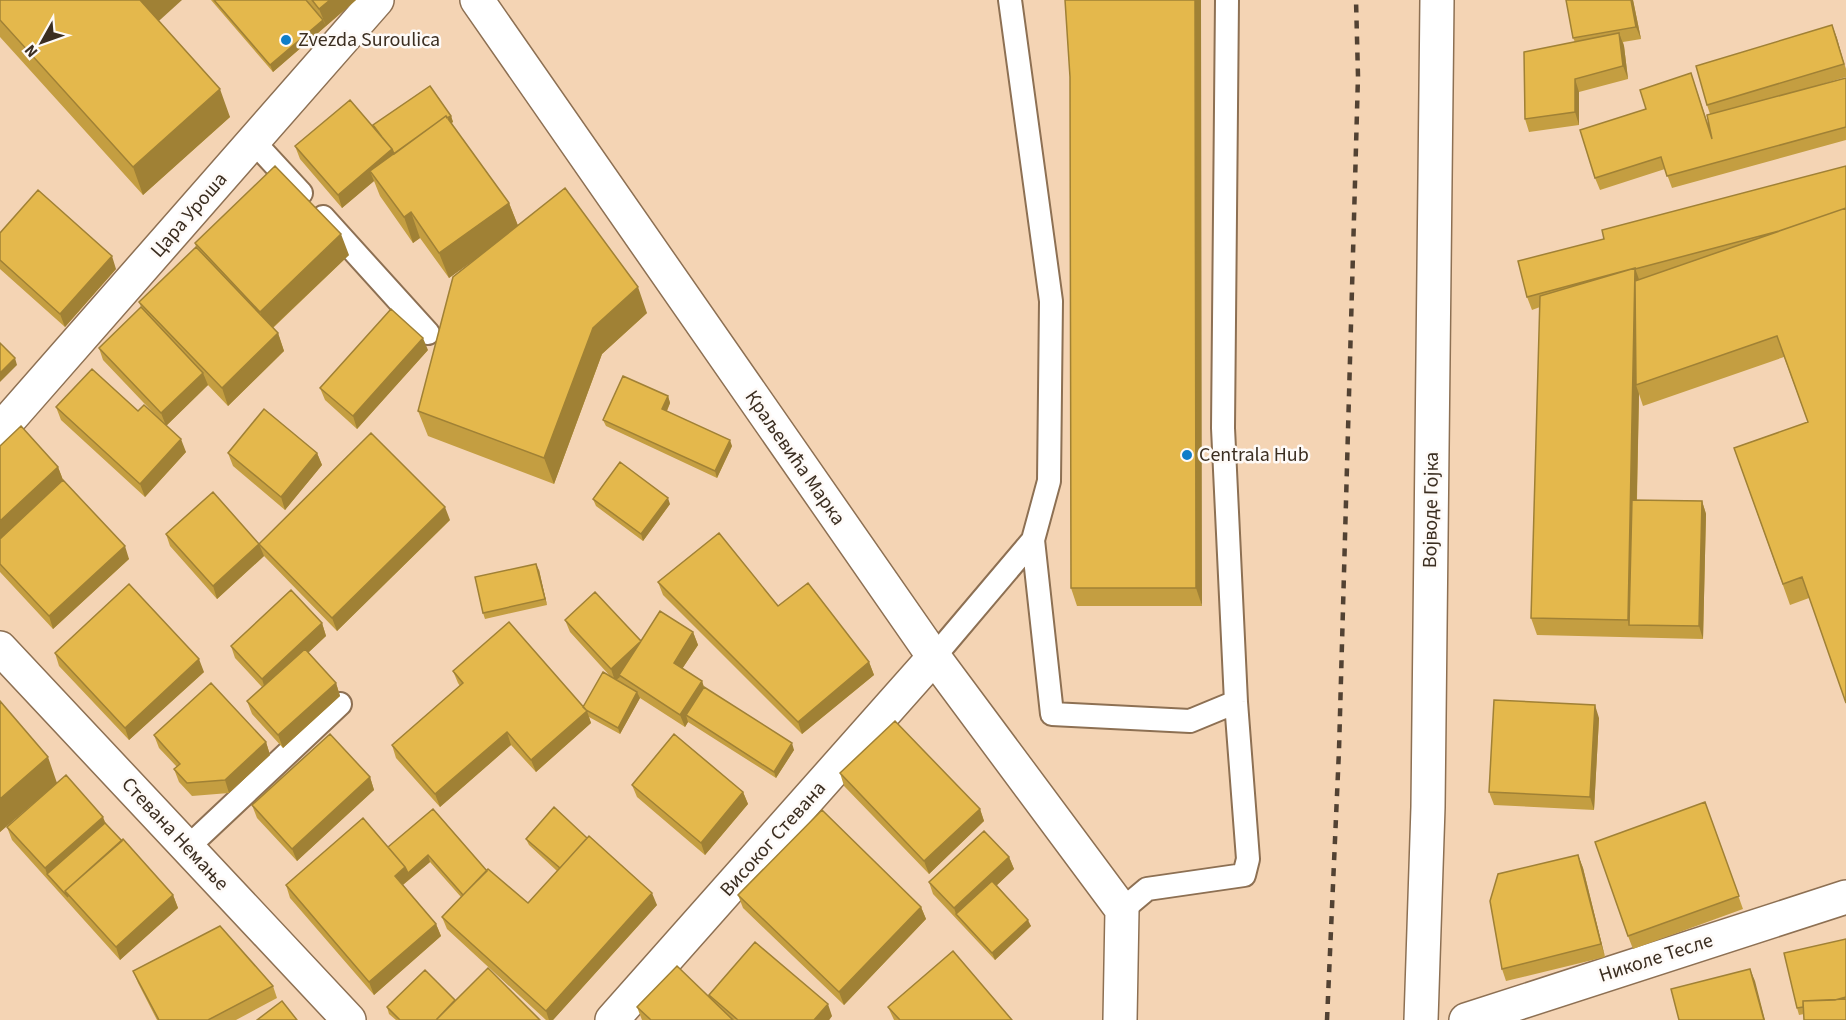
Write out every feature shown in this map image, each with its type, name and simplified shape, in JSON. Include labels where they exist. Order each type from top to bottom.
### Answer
[{"type":"street","name":"Цара Уроша","points":[[0,430],[378,0]]},
{"type":"street","name":"Краљевића Марка","points":[[477,0],[934,657],[1122,910]]},
{"type":"street","name":"Војводе Гојка","points":[[1421,1020],[1428,807],[1437,0]]},
{"type":"street","name":"Стевана Немање","points":[[0,648],[349,1020]]},
{"type":"street","name":"Високог Стевана","points":[[612,1020],[934,657]]},
{"type":"street","name":"Николе Тесле","points":[[1466,1020],[1846,897]]},
{"type":"street","points":[[1120,1020],[1122,910]]},
{"type":"lane","points":[[1010,0],[1051,302],[1049,481],[1033,540],[1052,714],[1190,721],[1236,702]]},
{"type":"lane","points":[[1122,910],[1148,889],[1244,875],[1248,860],[1236,702],[1223,428],[1227,0]]},
{"type":"lane","points":[[253,141],[428,333]]},
{"type":"lane","points":[[934,657],[1033,540]]},
{"type":"lane","points":[[187,848],[340,704]]},
{"type":"building","points":[[0,0],[140,0],[220,89],[133,167],[0,20]]},
{"type":"building","points":[[214,0],[306,0],[323,20],[270,65]]},
{"type":"building","points":[[312,0],[330,0],[319,9]]},
{"type":"building","points":[[1065,0],[1195,0],[1196,588],[1071,588],[1070,77]]},
{"type":"building","points":[[1566,0],[1631,0],[1636,27],[1573,38]]},
{"type":"building","points":[[1832,25],[1844,64],[1707,105],[1696,66]]},
{"type":"building","points":[[1619,33],[1623,66],[1575,79],[1575,112],[1525,119],[1524,52]]},
{"type":"building","points":[[1691,73],[1712,139],[1707,115],[1846,78],[1846,127],[1667,176],[1661,157],[1595,178],[1580,130],[1646,109],[1640,90]]},
{"type":"building","points":[[430,86],[451,116],[447,118],[446,116],[394,154],[373,125]]},
{"type":"building","points":[[350,100],[392,149],[338,195],[295,146]]},
{"type":"building","points":[[446,116],[509,203],[439,253],[411,212],[404,217],[370,171]]},
{"type":"building","points":[[275,166],[341,234],[260,312],[195,243]]},
{"type":"building","points":[[1846,166],[1846,208],[1779,231],[1527,297],[1518,261],[1604,239],[1602,230]]},
{"type":"building","points":[[565,188],[638,287],[593,328],[544,458],[418,411],[453,277]]},
{"type":"building","points":[[38,190],[112,256],[60,314],[0,260],[0,233]]},
{"type":"building","points":[[1846,208],[1846,703],[1802,577],[1783,584],[1734,448],[1808,422],[1777,336],[1636,385],[1635,281]]},
{"type":"building","points":[[196,247],[278,333],[222,388],[139,302]]},
{"type":"building","points":[[1635,268],[1628,620],[1531,618],[1540,296]]},
{"type":"building","points":[[141,307],[203,373],[161,413],[99,348]]},
{"type":"building","points":[[391,309],[423,338],[353,416],[320,388]]},
{"type":"building","points":[[0,343],[15,358],[0,373]]},
{"type":"building","points":[[92,369],[138,411],[144,405],[181,439],[140,484],[56,407]]},
{"type":"building","points":[[623,376],[668,396],[662,409],[730,440],[715,471],[603,420]]},
{"type":"building","points":[[264,409],[317,453],[281,497],[228,453]]},
{"type":"building","points":[[21,426],[58,467],[0,521],[0,446]]},
{"type":"building","points":[[371,433],[445,507],[332,618],[259,544]]},
{"type":"building","points":[[620,462],[668,498],[641,534],[593,499]]},
{"type":"building","points":[[63,480],[125,546],[49,616],[0,564],[0,539]]},
{"type":"building","points":[[213,492],[259,544],[213,586],[166,534]]},
{"type":"building","points":[[1632,500],[1702,501],[1699,626],[1629,625]]},
{"type":"building","points":[[719,533],[778,606],[808,583],[869,662],[798,722],[658,582]]},
{"type":"building","points":[[536,564],[545,599],[483,613],[475,577]]},
{"type":"building","points":[[129,584],[199,659],[125,728],[55,653]]},
{"type":"building","points":[[291,590],[322,623],[262,679],[231,646]]},
{"type":"building","points":[[595,592],[641,641],[611,669],[565,620]]},
{"type":"building","points":[[660,611],[693,632],[674,663],[702,681],[680,715],[619,675]]},
{"type":"building","points":[[509,622],[587,711],[531,760],[507,732],[435,794],[392,745],[463,683],[453,671]]},
{"type":"building","points":[[305,649],[336,683],[278,735],[247,701]]},
{"type":"building","points":[[603,672],[637,692],[618,728],[583,707]]},
{"type":"building","points":[[211,683],[266,742],[225,780],[187,783],[174,769],[180,764],[154,735]]},
{"type":"building","points":[[704,687],[792,743],[774,772],[686,715]]},
{"type":"building","points":[[1494,700],[1595,705],[1590,797],[1489,792]]},
{"type":"building","points":[[0,701],[48,757],[0,799]]},
{"type":"building","points":[[895,721],[980,809],[924,861],[840,773]]},
{"type":"building","points":[[330,734],[370,777],[292,849],[252,805]]},
{"type":"building","points":[[674,734],[743,792],[701,843],[632,785]]},
{"type":"building","points":[[66,775],[103,817],[45,868],[7,827]]},
{"type":"building","points":[[1705,802],[1739,896],[1628,936],[1595,842]]},
{"type":"building","points":[[554,807],[587,838],[560,868],[526,839]]},
{"type":"building","points":[[433,809],[487,871],[463,895],[428,855],[408,873],[388,847]]},
{"type":"building","points":[[822,810],[921,907],[839,992],[738,895]]},
{"type":"building","points":[[363,818],[405,867],[395,876],[436,924],[369,982],[286,885]]},
{"type":"building","points":[[105,823],[122,841],[65,891],[68,897],[47,874]]},
{"type":"building","points":[[984,831],[1009,857],[954,908],[929,882]]},
{"type":"building","points":[[589,836],[652,893],[546,1011],[442,917],[488,869],[528,903]]},
{"type":"building","points":[[123,839],[173,895],[116,947],[65,891]]},
{"type":"building","points":[[1578,855],[1601,944],[1502,969],[1490,901],[1498,874]]},
{"type":"building","points":[[992,881],[1028,920],[992,953],[956,914]]},
{"type":"building","points":[[220,926],[273,986],[208,1020],[159,1020],[133,971]]},
{"type":"building","points":[[1846,939],[1846,997],[1835,1000],[1803,1001],[1803,1007],[1797,1008],[1784,953]]},
{"type":"building","points":[[755,942],[828,1004],[814,1020],[738,1020],[709,995]]},
{"type":"building","points":[[953,951],[1012,1020],[900,1020],[888,1007]]},
{"type":"building","points":[[677,966],[733,1020],[651,1020],[637,1007]]},
{"type":"building","points":[[488,968],[540,1020],[436,1020]]},
{"type":"building","points":[[1750,969],[1764,1020],[1679,1020],[1671,989]]},
{"type":"building","points":[[425,970],[455,1000],[436,1020],[400,1020],[387,1007]]},
{"type":"building","points":[[1846,999],[1846,1020],[1804,1020],[1803,1001]]},
{"type":"building","points":[[282,1001],[297,1020],[257,1020]]},
{"type":"railway","points":[[1327,1020],[1339,750],[1358,76],[1356,0]]},
{"type":"place","name":"Zvezda Suroulica","points":[[286,40]]},
{"type":"place","name":"Centrala Hub","points":[[1187,455]]}]
